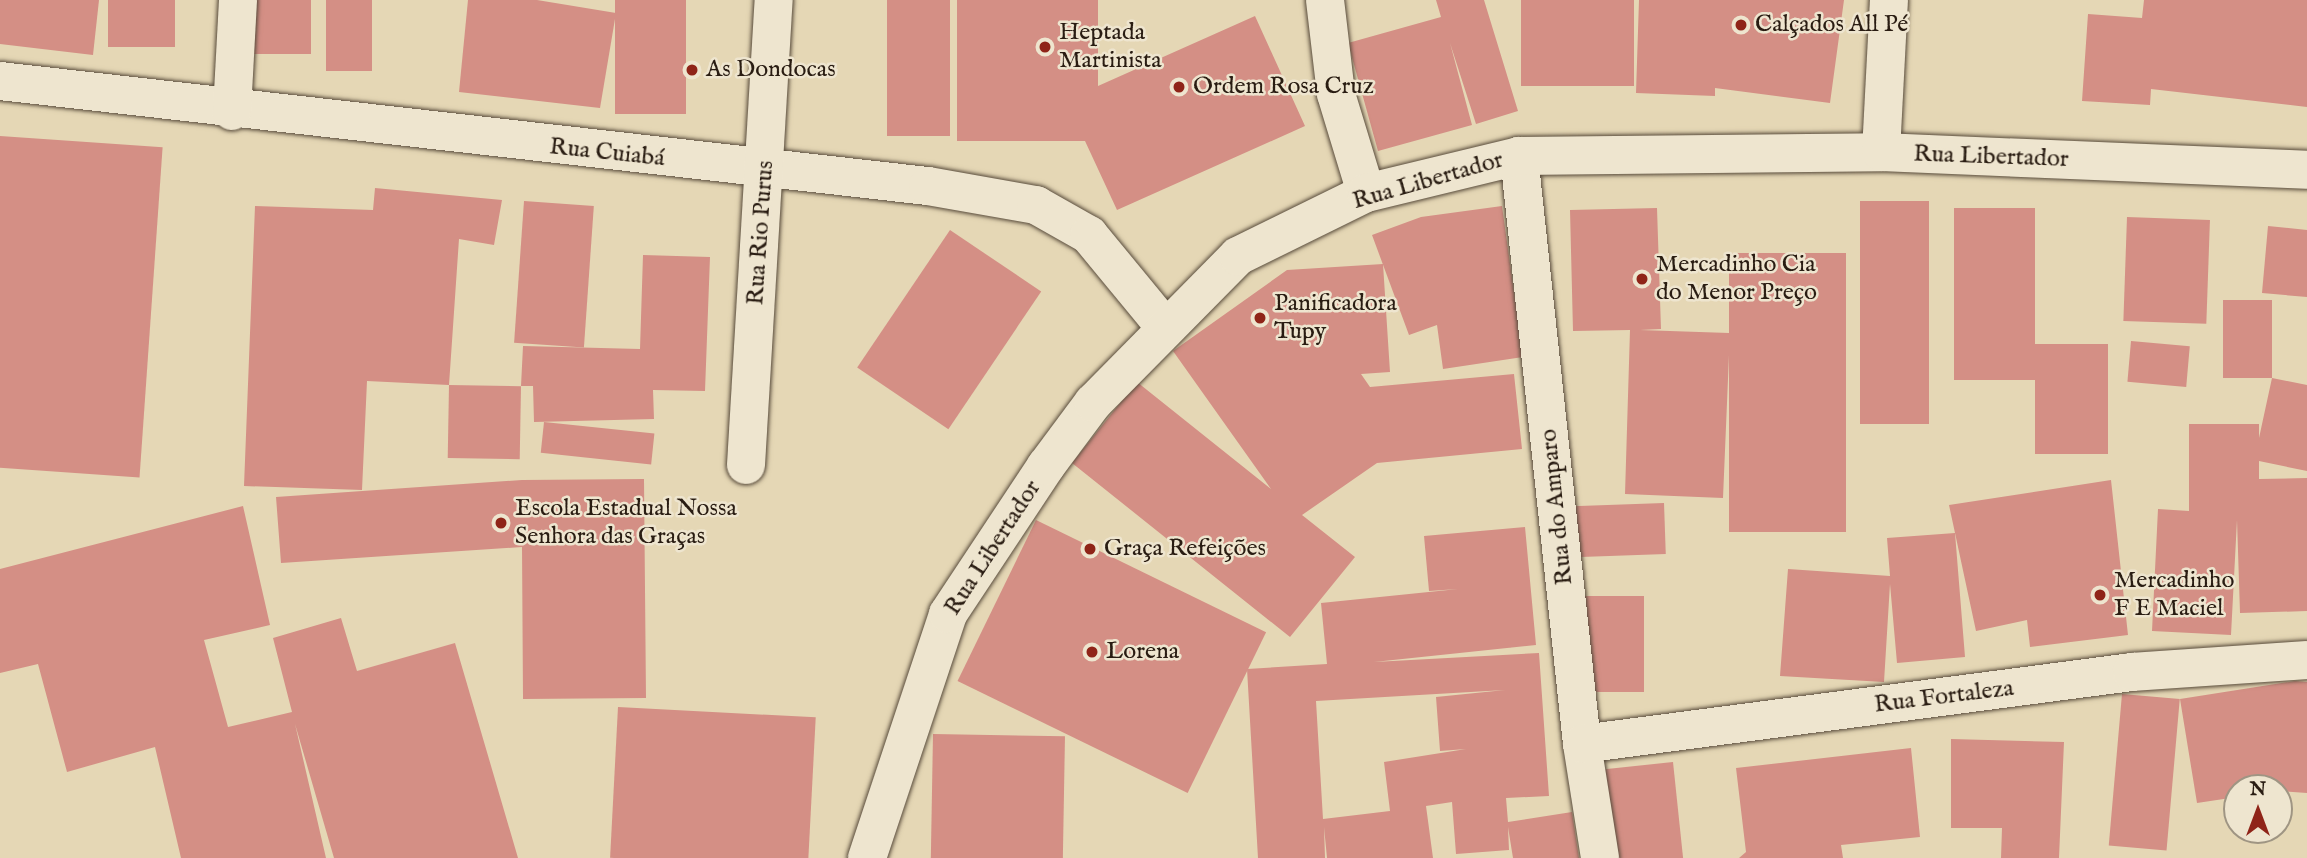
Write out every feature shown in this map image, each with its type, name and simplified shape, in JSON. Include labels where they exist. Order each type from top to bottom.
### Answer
[{"type":"street","points":[[232,111],[238,0]]},
{"type":"street","name":"Rua Rio Purus","points":[[746,465],[774,0]]},
{"type":"street","points":[[1325,0],[1336,94],[1366,193]]},
{"type":"street","points":[[1881,152],[1889,0]]},
{"type":"street","name":"Rua Cuiabá","points":[[0,81],[232,111],[764,170],[1036,205],[1089,235],[1164,326]]},
{"type":"street","name":"Rua Libertador","points":[[867,858],[948,614],[1046,466],[1164,326],[1238,256],[1366,193],[1519,156],[1881,152],[2307,170]]},
{"type":"street","name":"Rua do Amparo","points":[[1519,156],[1582,744],[1600,858]]},
{"type":"street","name":"Rua Fortaleza","points":[[1582,744],[2132,673],[2307,660]]},
{"type":"building","points":[[0,0],[99,0],[93,55],[0,44]]},
{"type":"building","points":[[108,0],[175,0],[175,47],[108,47]]},
{"type":"building","points":[[253,0],[311,0],[311,54],[253,54]]},
{"type":"building","points":[[326,0],[372,0],[372,71],[326,71]]},
{"type":"building","points":[[468,0],[537,0],[616,13],[600,108],[459,92]]},
{"type":"building","points":[[615,0],[686,0],[686,114],[615,114]]},
{"type":"building","points":[[887,0],[950,0],[950,136],[887,136]]},
{"type":"building","points":[[957,0],[1098,0],[1098,86],[1255,16],[1305,126],[1117,210],[1085,141],[957,141]]},
{"type":"building","points":[[1436,0],[1484,0],[1518,111],[1476,124],[1450,43],[1472,125],[1378,151],[1348,43],[1441,17]]},
{"type":"building","points":[[1521,0],[1634,0],[1634,86],[1521,86]]},
{"type":"building","points":[[1639,0],[1844,0],[1830,103],[1715,88],[1715,96],[1636,93]]},
{"type":"building","points":[[2144,0],[2307,0],[2307,107],[2151,89],[2150,105],[2082,101],[2088,14],[2142,18]]},
{"type":"building","points":[[0,136],[163,147],[140,478],[0,468]]},
{"type":"building","points":[[375,188],[502,200],[494,245],[459,239],[449,385],[367,381],[362,490],[244,486],[255,206],[373,210]]},
{"type":"building","points":[[524,201],[594,206],[584,348],[514,343]]},
{"type":"building","points":[[1860,201],[1929,201],[1929,424],[1860,424]]},
{"type":"building","points":[[1502,206],[1523,357],[1443,369],[1437,325],[1409,335],[1372,235],[1421,217]]},
{"type":"building","points":[[1657,208],[1661,329],[1640,330],[1729,333],[1729,253],[1846,253],[1846,532],[1729,532],[1729,355],[1723,498],[1625,494],[1630,330],[1573,331],[1570,210]]},
{"type":"building","points":[[1954,208],[2035,208],[2035,344],[2108,344],[2108,454],[2035,454],[2035,380],[1954,380]]},
{"type":"building","points":[[2127,217],[2210,220],[2206,324],[2123,321]]},
{"type":"building","points":[[2268,226],[2307,230],[2307,297],[2262,293]]},
{"type":"building","points":[[950,230],[1041,292],[948,429],[857,368]]},
{"type":"building","points":[[643,255],[710,257],[705,391],[653,390],[654,419],[534,422],[533,386],[521,386],[523,346],[640,349]]},
{"type":"building","points":[[1383,264],[1390,372],[1361,374],[1370,387],[1514,374],[1522,449],[1377,463],[1302,515],[1355,557],[1290,637],[1072,463],[1137,382],[1271,489],[1173,351],[1287,270]]},
{"type":"building","points":[[2223,300],[2272,300],[2272,378],[2223,378]]},
{"type":"building","points":[[2131,341],[2190,346],[2186,387],[2127,382]]},
{"type":"building","points":[[2272,378],[2307,385],[2307,471],[2259,461],[2259,479],[2307,478],[2307,611],[2240,613],[2237,520],[2231,635],[2152,631],[2158,509],[2189,511],[2189,424],[2259,424],[2259,438]]},
{"type":"building","points":[[449,385],[521,386],[520,459],[448,458]]},
{"type":"building","points":[[544,422],[654,434],[651,464],[541,453]]},
{"type":"building","points":[[644,479],[646,698],[523,699],[522,547],[281,563],[276,497],[522,480]]},
{"type":"building","points":[[2111,480],[2128,635],[2030,647],[2027,620],[1976,631],[1949,505]]},
{"type":"building","points":[[1664,503],[1666,554],[1574,557],[1572,506]]},
{"type":"building","points":[[243,506],[270,625],[204,640],[228,727],[292,712],[273,638],[341,618],[357,671],[455,643],[518,858],[334,858],[295,724],[326,858],[181,858],[155,747],[67,772],[38,664],[0,673],[0,569]]},
{"type":"building","points":[[1036,520],[1266,632],[1188,793],[958,681]]},
{"type":"building","points":[[1525,527],[1536,645],[1374,662],[1539,653],[1549,796],[1506,798],[1508,822],[1572,812],[1579,858],[1513,858],[1508,827],[1509,850],[1456,854],[1452,802],[1426,806],[1433,858],[1327,858],[1324,827],[1325,858],[1258,858],[1247,669],[1327,664],[1321,603],[1458,589],[1429,591],[1424,536]],"holes":[[[1505,690],[1436,697],[1440,751],[1466,749],[1384,762],[1390,811],[1323,819],[1316,701]]]},
{"type":"building","points":[[1955,533],[1965,657],[1897,663],[1890,584],[1884,682],[1780,676],[1788,569],[1890,576],[1887,538]]},
{"type":"building","points":[[1572,596],[1644,596],[1644,692],[1572,692]]},
{"type":"building","points":[[2295,681],[2307,682],[2307,793],[2293,792],[2293,774],[2223,774],[2223,799],[2197,803],[2180,699]]},
{"type":"building","points":[[2122,694],[2180,699],[2167,850],[2109,845]]},
{"type":"building","points":[[618,707],[816,717],[808,858],[610,858]]},
{"type":"building","points":[[933,734],[1065,736],[1063,858],[931,858]]},
{"type":"building","points":[[1951,739],[2064,742],[2059,858],[2001,858],[2002,828],[1951,828]]},
{"type":"building","points":[[1911,748],[1920,837],[1841,845],[1843,858],[1739,858],[1746,852],[1736,768]]},
{"type":"building","points":[[1673,762],[1683,858],[1600,858],[1590,771]]},
{"type":"place","name":"Calçados All Pé","points":[[1741,25]]},
{"type":"place","name":"Heptada Martinista","points":[[1045,47]]},
{"type":"place","name":"As Dondocas","points":[[692,70]]},
{"type":"place","name":"Ordem Rosa Cruz","points":[[1179,87]]},
{"type":"place","name":"Mercadinho Cia do Menor Preço","points":[[1642,279]]},
{"type":"place","name":"Panificadora Tupy","points":[[1260,318]]},
{"type":"place","name":"Escola Estadual Nossa Senhora das Graças","points":[[501,523]]},
{"type":"place","name":"Graça Refeições","points":[[1090,549]]},
{"type":"place","name":"Mercadinho F E Maciel","points":[[2100,595]]},
{"type":"place","name":"Lorena","points":[[1092,652]]}]
